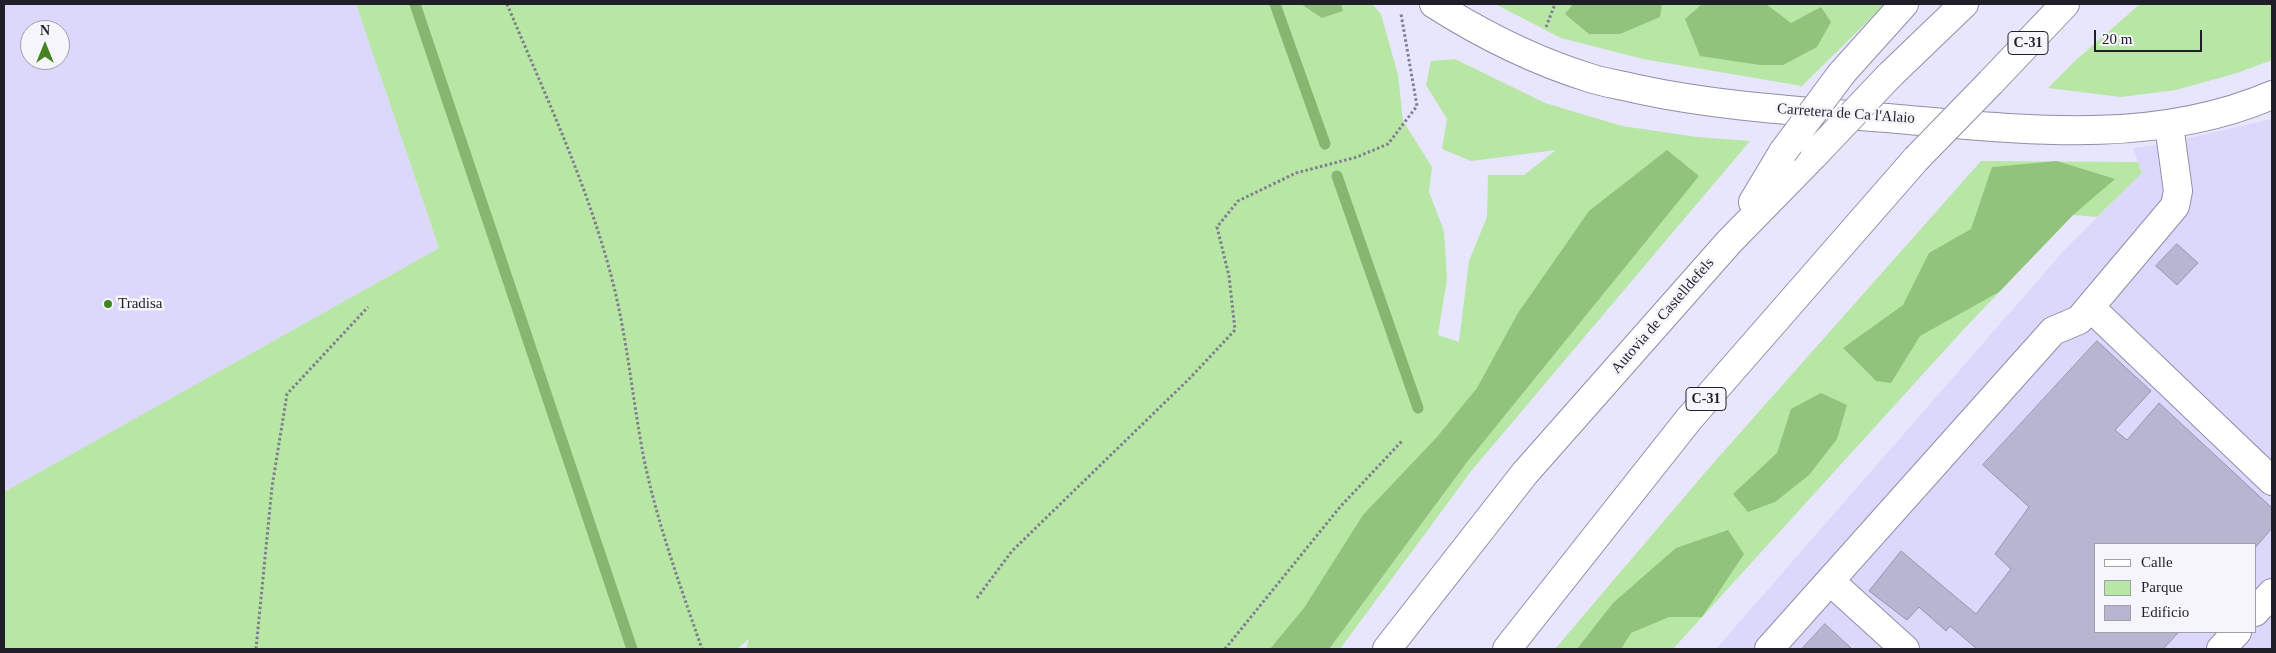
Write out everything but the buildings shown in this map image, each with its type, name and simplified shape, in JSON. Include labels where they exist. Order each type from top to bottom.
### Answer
[{"type":"main road","name":"Carretera de Ca l'Alaio","points":[[1434,4],[1487,35],[1533,57],[1591,79],[1662,94],[1739,106],[2054,131],[2150,128],[2169,125],[2217,115],[2272,96]]},
{"type":"main road","points":[[1729,242],[1783,152],[1842,74],[1904,4]]},
{"type":"main road","name":"Autovia de Castelldefels","points":[[1387,649],[1525,473],[1729,242],[1889,76],[1964,4]]},
{"type":"main road","name":"C-31","points":[[1507,649],[1689,419],[1916,159],[2066,4]]},
{"type":"main road","points":[[1769,649],[2053,330],[2079,320],[2175,206],[2178,191],[2169,125]]},
{"type":"main road","points":[[2090,307],[2272,481]]},
{"type":"main road","points":[[1830,581],[1905,649]]},
{"type":"main road","points":[[2256,611],[2272,593]]},
{"type":"main road","points":[[2222,649],[2236,633]]},
{"type":"path","points":[[507,4],[580,176],[612,278],[628,348],[643,454],[657,512],[702,649]]},
{"type":"path","points":[[976,598],[1012,551],[1190,378],[1235,330],[1229,276],[1217,227],[1238,200],[1296,173],[1357,157],[1388,144],[1417,106],[1401,13]]},
{"type":"path","points":[[256,649],[272,487],[287,394],[368,307]]},
{"type":"path","points":[[1225,649],[1340,506],[1402,441]]},
{"type":"shaded area","name":"Tradisa","points":[[4,4],[356,4],[439,248],[4,492]]},
{"type":"shaded area","points":[[2272,119],[2272,649],[1716,649],[2068,246],[2142,173],[2133,148],[2163,144]]},
{"type":"green space","points":[[356,4],[1372,4],[1381,14],[1398,75],[1403,121],[1432,167],[1429,192],[1444,231],[1447,279],[1438,335],[1459,342],[1469,261],[1487,217],[1488,175],[1524,175],[1556,150],[1471,161],[1442,149],[1447,119],[1426,85],[1431,61],[1455,59],[1545,103],[1622,126],[1697,137],[1750,141],[1472,470],[1340,649],[746,649],[749,639],[737,649],[4,649],[4,492],[439,248]]},
{"type":"green space","points":[[1301,4],[1341,4],[1343,11],[1322,18]]},
{"type":"green space","points":[[1495,4],[1885,4],[1802,86],[1643,59],[1561,38]]},
{"type":"green space","points":[[1573,4],[1662,4],[1660,17],[1620,34],[1589,34],[1565,14]]},
{"type":"green space","points":[[1702,4],[1766,4],[1791,23],[1821,7],[1831,22],[1817,47],[1783,65],[1760,65],[1700,56],[1685,19]]},
{"type":"green space","points":[[2140,4],[2272,4],[2272,60],[2237,73],[2176,90],[2121,97],[2048,88],[2076,60]]},
{"type":"green space","points":[[1667,150],[1699,176],[1467,462],[1329,649],[1270,649],[1304,608],[1363,515],[1437,437],[1477,388],[1518,313],[1589,211]]},
{"type":"green space","points":[[1981,161],[2138,162],[2142,173],[2097,217],[2073,215],[1963,330],[1673,649],[1555,649],[1709,468]]},
{"type":"green space","points":[[2057,161],[2115,179],[2073,215],[1999,292],[1920,336],[1891,383],[1876,381],[1843,348],[1903,305],[1929,253],[1971,229],[1992,167]]},
{"type":"green space","points":[[1821,393],[1847,405],[1837,439],[1809,475],[1775,502],[1748,512],[1733,494],[1777,453],[1791,409]]},
{"type":"green space","points":[[1728,530],[1744,554],[1702,617],[1669,617],[1631,633],[1621,649],[1577,649],[1613,603],[1676,548]]},
{"type":"waterway","points":[[415,4],[632,649]]},
{"type":"waterway","points":[[1275,4],[1325,144]]},
{"type":"waterway","points":[[1337,176],[1418,408]]},
{"type":"place","name":"Tradisa","points":[[108,304]]}]
